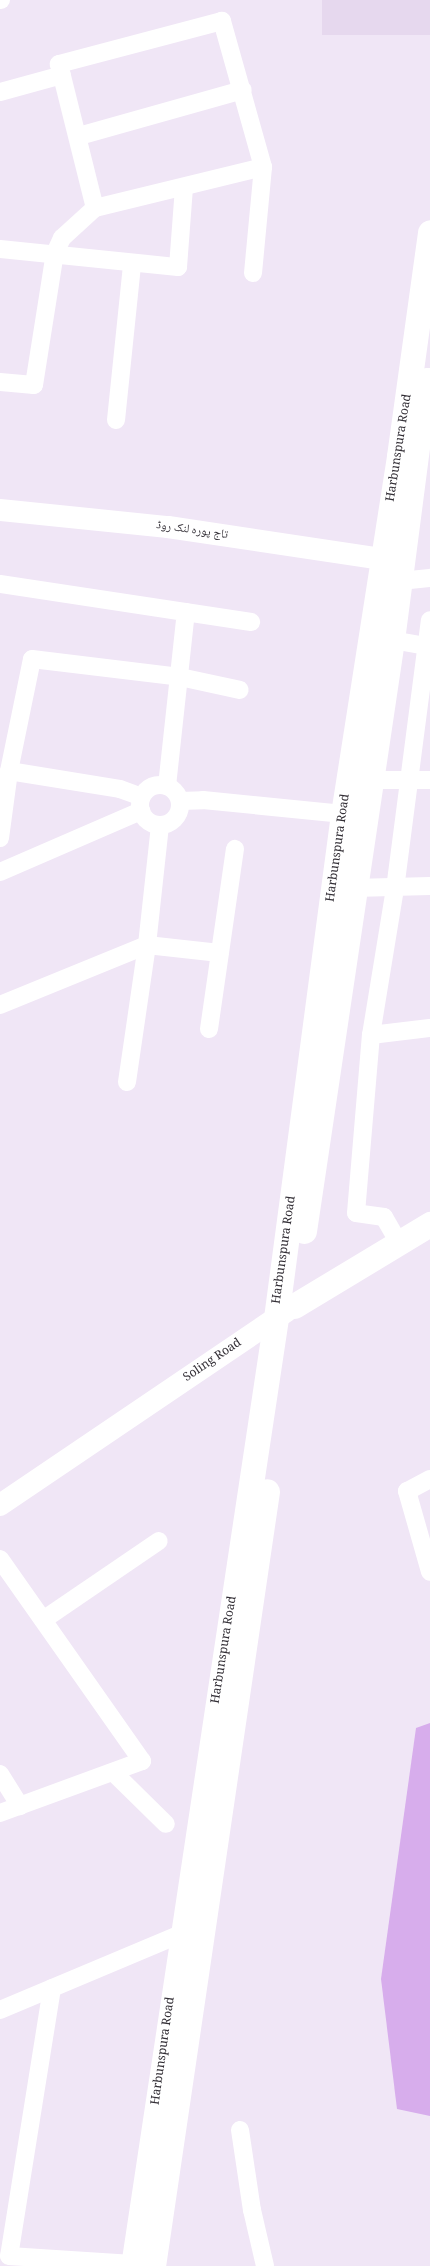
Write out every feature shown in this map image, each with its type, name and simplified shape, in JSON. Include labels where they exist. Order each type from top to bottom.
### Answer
[{"type":"main road","name":"Harbunspura Road","points":[[140,2266],[285,1312],[343,814],[383,559],[415,457],[430,232]]},
{"type":"main road","name":"Harbunspura Road","points":[[140,2266],[181,1934],[354,888],[392,640],[415,457],[428,377],[430,350]]},
{"type":"main road","name":"Soling Road","points":[[285,1312],[430,1224]]},
{"type":"street","points":[[95,208],[79,136],[59,64],[222,21],[243,90],[263,167],[253,273]]},
{"type":"street","points":[[0,92],[62,75]]},
{"type":"street","points":[[79,136],[243,90]]},
{"type":"street","points":[[0,382],[34,385],[55,253],[62,238],[95,208],[184,188],[263,167]]},
{"type":"street","points":[[0,249],[55,253],[132,264],[178,267],[184,188]]},
{"type":"street","points":[[116,420],[132,264]]},
{"type":"street","name":"تاج پورہ لنک روڈ","points":[[0,510],[168,526],[383,559]]},
{"type":"street","points":[[400,582],[430,578]]},
{"type":"street","points":[[0,584],[251,622]]},
{"type":"street","points":[[167,786],[186,612]]},
{"type":"street","points":[[399,1243],[384,1217],[356,1213],[371,1034],[395,888],[409,781],[425,693],[430,620]]},
{"type":"street","points":[[392,640],[427,646]]},
{"type":"street","points":[[0,838],[9,771],[32,659],[180,677],[240,690]]},
{"type":"street","points":[[9,771],[120,789],[142,804]]},
{"type":"street","points":[[370,780],[430,780]]},
{"type":"street","points":[[156,786],[167,786],[177,794],[180,801],[180,810],[176,818],[168,824],[160,826],[145,818],[142,804],[149,789],[156,786]]},
{"type":"street","points":[[180,801],[203,800],[343,814]]},
{"type":"street","points":[[1,870],[142,804]]},
{"type":"street","points":[[127,1082],[147,944],[160,826]]},
{"type":"street","points":[[209,1029],[235,849]]},
{"type":"street","points":[[354,888],[430,886]]},
{"type":"street","points":[[0,1006],[147,944],[220,954]]},
{"type":"street","points":[[371,1034],[430,1028]]},
{"type":"street","name":"Soling Road","points":[[0,1505],[285,1312]]},
{"type":"street","points":[[430,1479],[407,1491],[430,1572]]},
{"type":"street","points":[[43,1620],[159,1541]]},
{"type":"street","points":[[0,1559],[142,1761],[0,1814]]},
{"type":"street","points":[[113,1772],[166,1824]]},
{"type":"street","points":[[0,1774],[20,1806]]},
{"type":"street","points":[[0,2010],[181,1934]]},
{"type":"street","points":[[52,1988],[5,2256],[140,2266]]},
{"type":"street","points":[[240,2130],[252,2210],[265,2266]]},
{"type":"shaded area","points":[[322,0],[430,0],[430,35],[322,35]]},
{"type":"shaded area","points":[[430,1723],[430,2116],[397,2109],[381,1979],[416,1728]]}]
